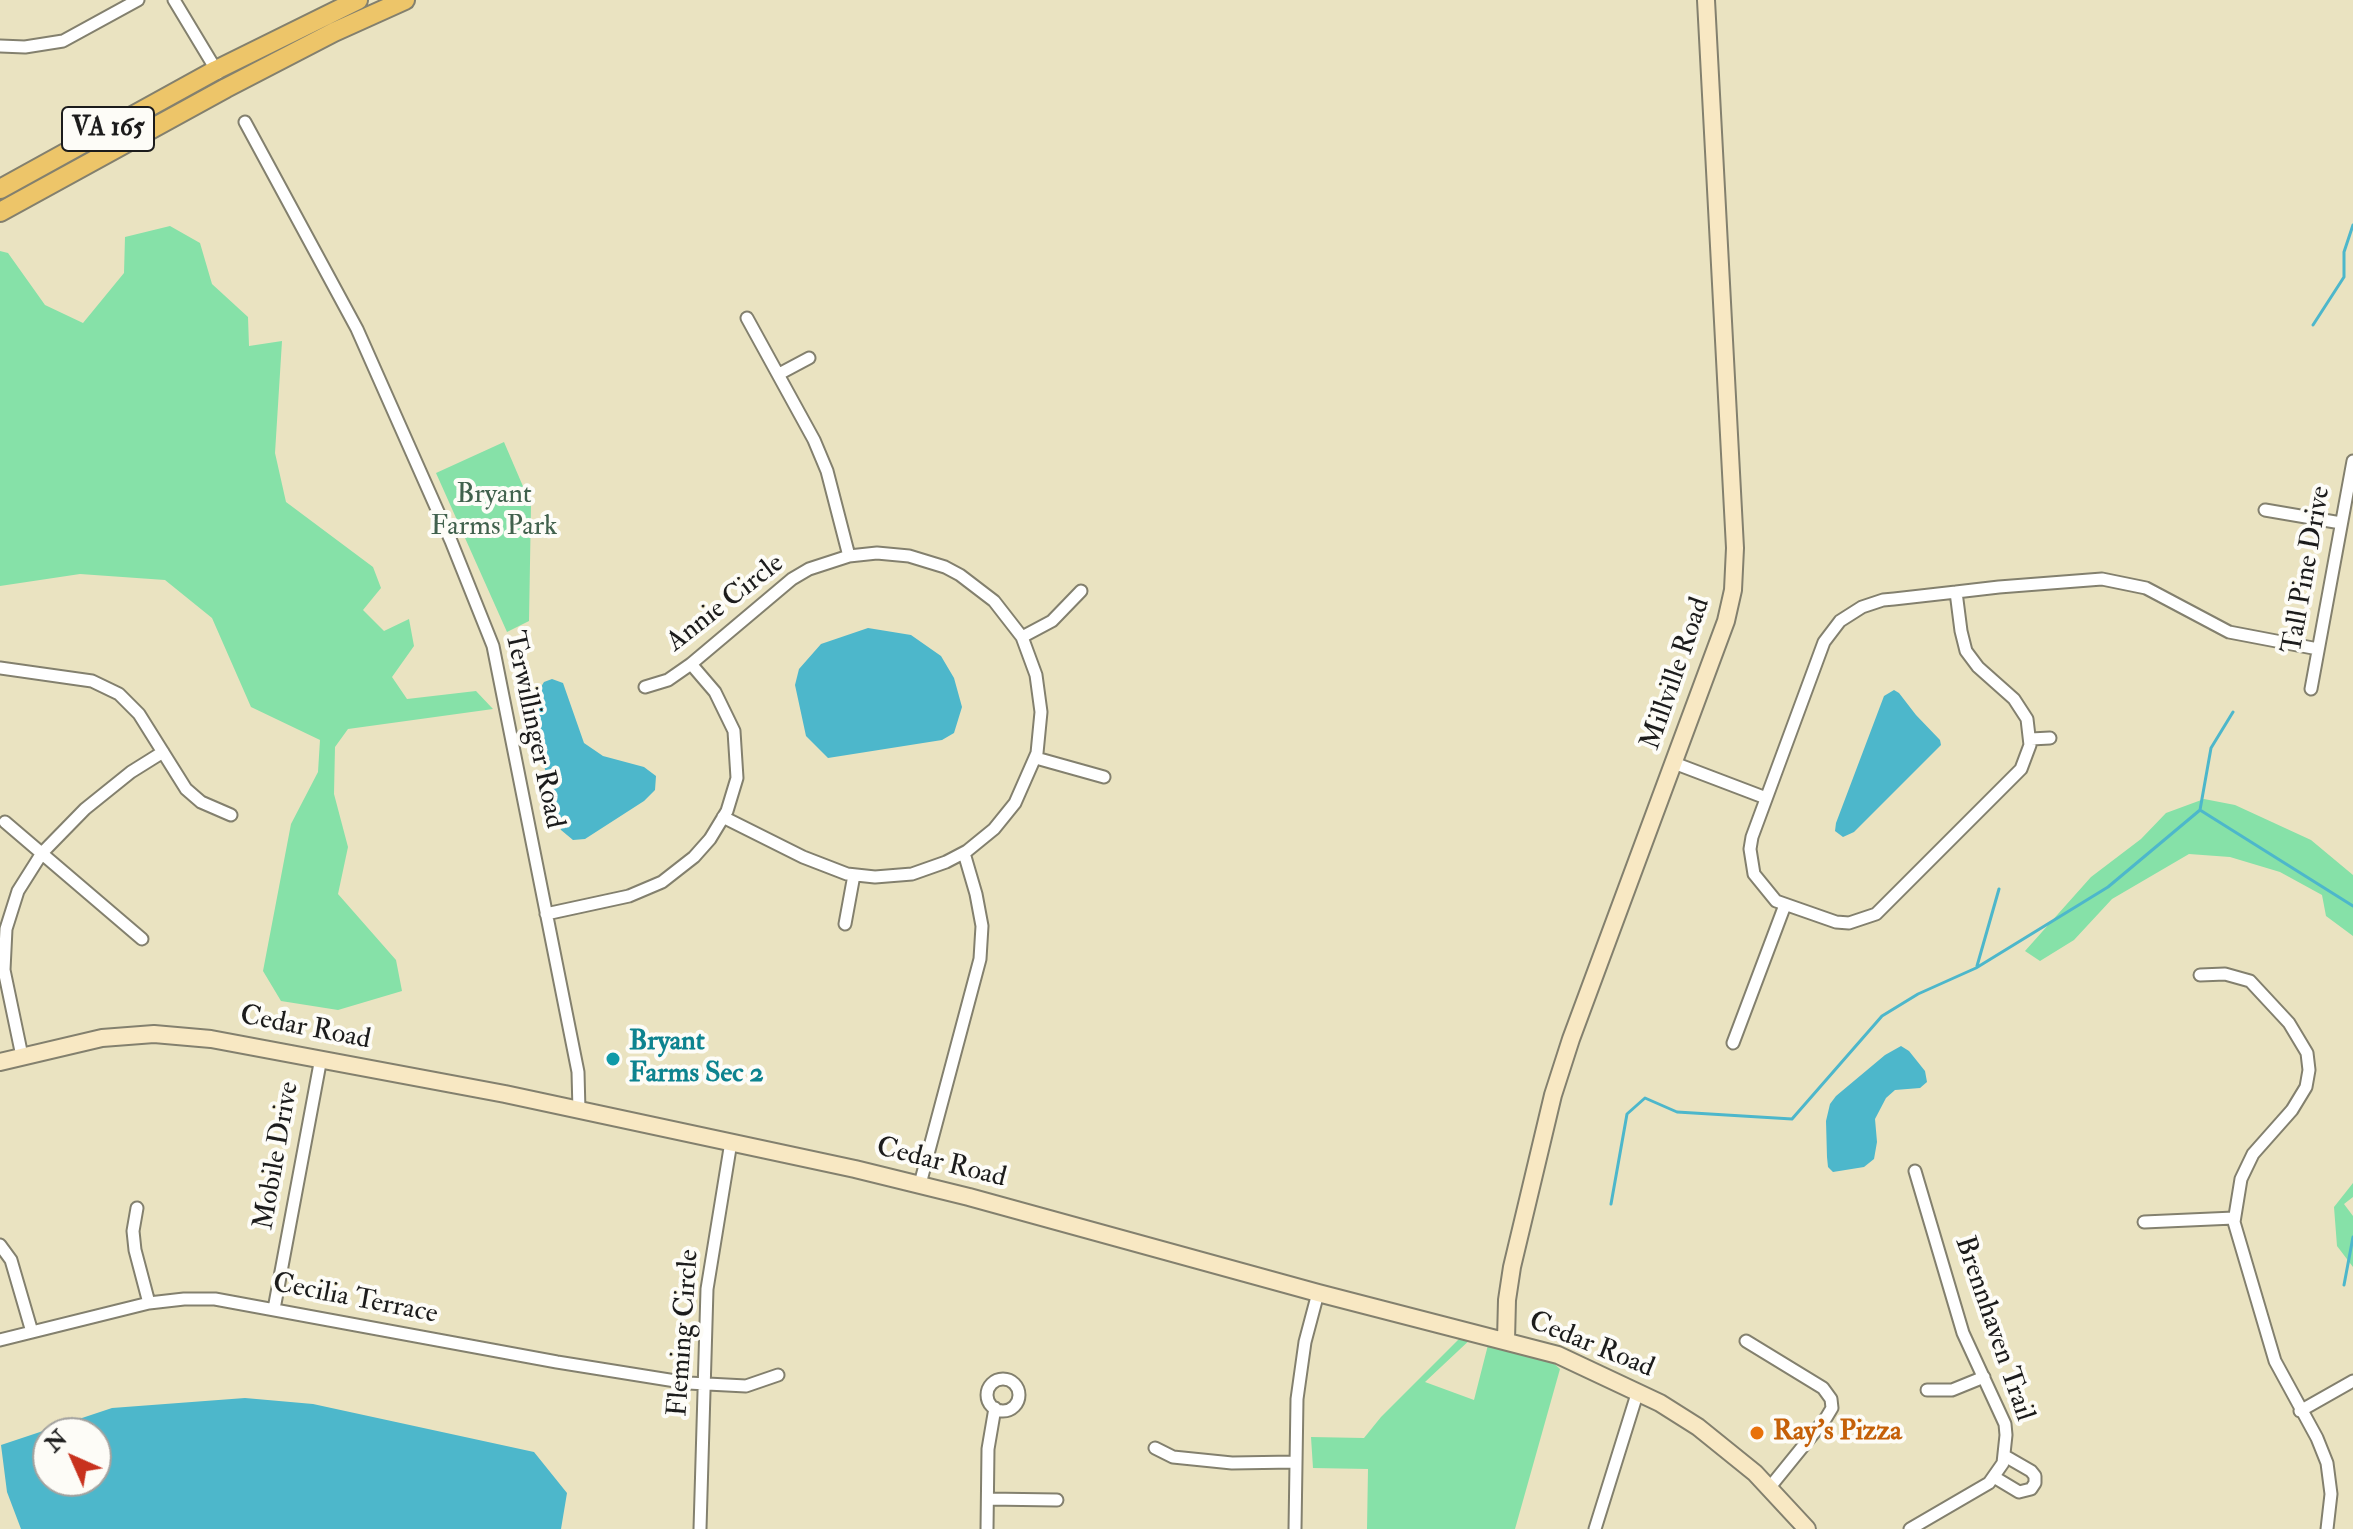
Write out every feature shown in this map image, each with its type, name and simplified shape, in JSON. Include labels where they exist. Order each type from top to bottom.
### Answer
[{"type":"main road","name":"VA 165","points":[[0,189],[216,70],[358,0]]},
{"type":"main road","name":"VA 165","points":[[0,212],[226,88],[334,32],[405,0]]},
{"type":"street","points":[[1,49],[63,41],[138,0]]},
{"type":"street","points":[[174,0],[226,88]]},
{"type":"street","name":"Millville Road","points":[[1506,1340],[1512,1267],[1553,1095],[1726,621],[1734,579],[1728,400],[1706,0]]},
{"type":"street","name":"Terwillinger Road","points":[[245,122],[357,329],[480,609],[493,646],[578,1072],[579,1111]]},
{"type":"street","points":[[747,318],[814,440],[827,471],[849,556]]},
{"type":"street","points":[[779,374],[809,358]]},
{"type":"street","name":"Tall Pine Drive","points":[[2311,689],[2353,461]]},
{"type":"street","points":[[2265,510],[2341,523]]},
{"type":"street","name":"Annie Circle","points":[[645,687],[668,680],[691,664],[792,579],[817,566],[849,556],[877,553],[909,556],[945,567],[994,601],[1022,637],[1036,675],[1041,712],[1036,758],[1015,803],[994,829],[964,853],[912,874],[854,875],[803,857],[723,817]]},
{"type":"street","points":[[1956,592],[1966,651],[2027,719],[2031,739],[2027,758],[2015,778],[1876,914],[1849,923],[1836,922],[1776,901],[1761,886],[1750,862],[1752,837],[1821,650],[1840,621],[1862,607],[1883,600],[1956,592],[2076,580],[2125,582],[2160,594],[2229,632],[2318,649]]},
{"type":"street","points":[[1022,637],[1052,621],[1081,591]]},
{"type":"street","points":[[546,914],[629,896],[662,882],[694,857],[723,817],[737,778],[734,731],[715,692],[691,664]]},
{"type":"street","points":[[0,668],[58,675],[104,685],[133,706],[191,794],[201,802],[231,815]]},
{"type":"street","points":[[2031,739],[2050,738]]},
{"type":"street","points":[[22,1056],[6,988],[2,955],[6,929],[18,891],[42,853],[100,796],[163,752]]},
{"type":"street","points":[[1036,758],[1104,777]]},
{"type":"street","points":[[1674,763],[1766,798]]},
{"type":"street","points":[[5,822],[142,939]]},
{"type":"street","points":[[920,1184],[980,959],[982,926],[964,853]]},
{"type":"street","points":[[845,924],[854,875]]},
{"type":"street","points":[[1733,1043],[1785,905]]},
{"type":"street","points":[[2200,975],[2225,974],[2250,981],[2299,1037],[2308,1061],[2306,1087],[2298,1102],[2253,1154],[2244,1170],[2234,1218],[2236,1238],[2275,1361],[2327,1463],[2331,1494],[2327,1529]]},
{"type":"street","name":"Cedar Road","points":[[0,1062],[102,1038],[154,1034],[211,1039],[321,1058],[920,1184],[1558,1355],[1638,1391],[1674,1411],[1723,1445],[1770,1487],[1807,1529]]},
{"type":"street","name":"Mobile Drive","points":[[274,1309],[321,1058]]},
{"type":"street","name":"Fleming Circle","points":[[700,1529],[707,1289],[731,1142]]},
{"type":"street","name":"Brennhaven Trail","points":[[1910,1529],[1989,1483],[2005,1456],[2005,1424],[1963,1333],[1915,1171]]},
{"type":"street","points":[[137,1208],[133,1231],[135,1250],[149,1303]]},
{"type":"street","points":[[2144,1222],[2234,1218]]},
{"type":"street","points":[[0,1245],[11,1260],[32,1332]]},
{"type":"street","points":[[1295,1529],[1294,1462],[1301,1361],[1318,1293]]},
{"type":"street","name":"Cecilia Terrace","points":[[0,1340],[149,1303],[215,1299],[557,1362],[703,1384],[746,1386],[778,1375]]},
{"type":"street","points":[[1746,1341],[1823,1388],[1831,1399],[1832,1408],[1826,1418],[1770,1487]]},
{"type":"street","points":[[1927,1390],[1952,1390],[1984,1377]]},
{"type":"street","points":[[2300,1411],[2353,1381]]},
{"type":"street","points":[[1595,1529],[1638,1391]]},
{"type":"street","points":[[987,1529],[988,1449],[995,1408]]},
{"type":"street","points":[[1155,1448],[1173,1457],[1232,1463],[1294,1462]]},
{"type":"street","name":"Brennhaven Trail","points":[[1994,1477],[2019,1492],[2031,1489],[2035,1483],[2031,1471],[2005,1456]]},
{"type":"street","points":[[988,1499],[1057,1500]]},
{"type":"green space","points":[[170,226],[200,243],[212,284],[248,317],[249,346],[282,341],[275,453],[286,502],[373,567],[381,588],[363,610],[384,631],[409,619],[414,646],[392,677],[407,699],[476,691],[493,709],[348,729],[335,747],[334,794],[348,847],[338,894],[396,960],[402,991],[338,1010],[281,1001],[263,971],[291,824],[318,772],[320,740],[251,707],[212,618],[165,580],[80,574],[0,586],[0,251],[8,253],[45,305],[83,323],[124,273],[125,237]]},
{"type":"green space","name":"Bryant Farms Park","points":[[504,442],[531,505],[529,621],[507,632],[436,473]]},
{"type":"green space","points":[[2204,799],[2235,805],[2311,840],[2353,875],[2353,936],[2326,916],[2322,895],[2280,872],[2230,857],[2189,854],[2112,899],[2074,940],[2040,961],[2025,951],[2091,877],[2141,839],[2166,813]]},
{"type":"green space","points":[[2353,1183],[2353,1197],[2344,1204],[2353,1216],[2353,1267],[2337,1246],[2334,1207]]},
{"type":"green space","points":[[1464,1334],[1474,1336],[1425,1382],[1474,1400],[1489,1341],[1549,1359],[1560,1369],[1515,1529],[1367,1529],[1368,1469],[1313,1468],[1311,1437],[1364,1438]]},
{"type":"water","points":[[868,628],[911,635],[941,656],[954,678],[962,707],[954,733],[942,740],[828,758],[806,736],[795,685],[799,669],[821,644]]},
{"type":"water","points":[[552,679],[563,683],[584,743],[603,756],[644,767],[656,776],[655,790],[644,801],[585,839],[573,840],[561,830],[552,809],[535,713],[535,697],[544,682]]},
{"type":"water","points":[[1894,690],[1940,740],[1941,745],[1854,832],[1843,837],[1835,831],[1836,823],[1884,696]]},
{"type":"water","points":[[1901,1046],[1925,1071],[1927,1082],[1920,1088],[1895,1090],[1886,1098],[1875,1119],[1877,1142],[1874,1159],[1864,1167],[1833,1172],[1828,1167],[1827,1157],[1826,1121],[1830,1104],[1885,1055]]},
{"type":"water","points":[[245,1398],[313,1404],[534,1452],[567,1493],[561,1529],[21,1529],[7,1492],[1,1445],[32,1435],[32,1497],[112,1497],[112,1417],[85,1417],[112,1408]]},
{"type":"waterway","points":[[2313,325],[2344,277],[2344,252],[2353,225]]},
{"type":"waterway","points":[[1611,1204],[1627,1114],[1645,1098],[1677,1112],[1792,1119],[1882,1016],[1918,994],[1976,968],[2108,887],[2200,810],[2211,748],[2233,712]]},
{"type":"waterway","points":[[2200,810],[2353,906]]},
{"type":"waterway","points":[[1977,966],[1999,889]]},
{"type":"waterway","points":[[2344,1285],[2353,1237]]},
{"type":"place","name":"Bryant Farms Sec 2","points":[[613,1059]]},
{"type":"place","name":"Ray's Pizza","points":[[1757,1433]]}]
